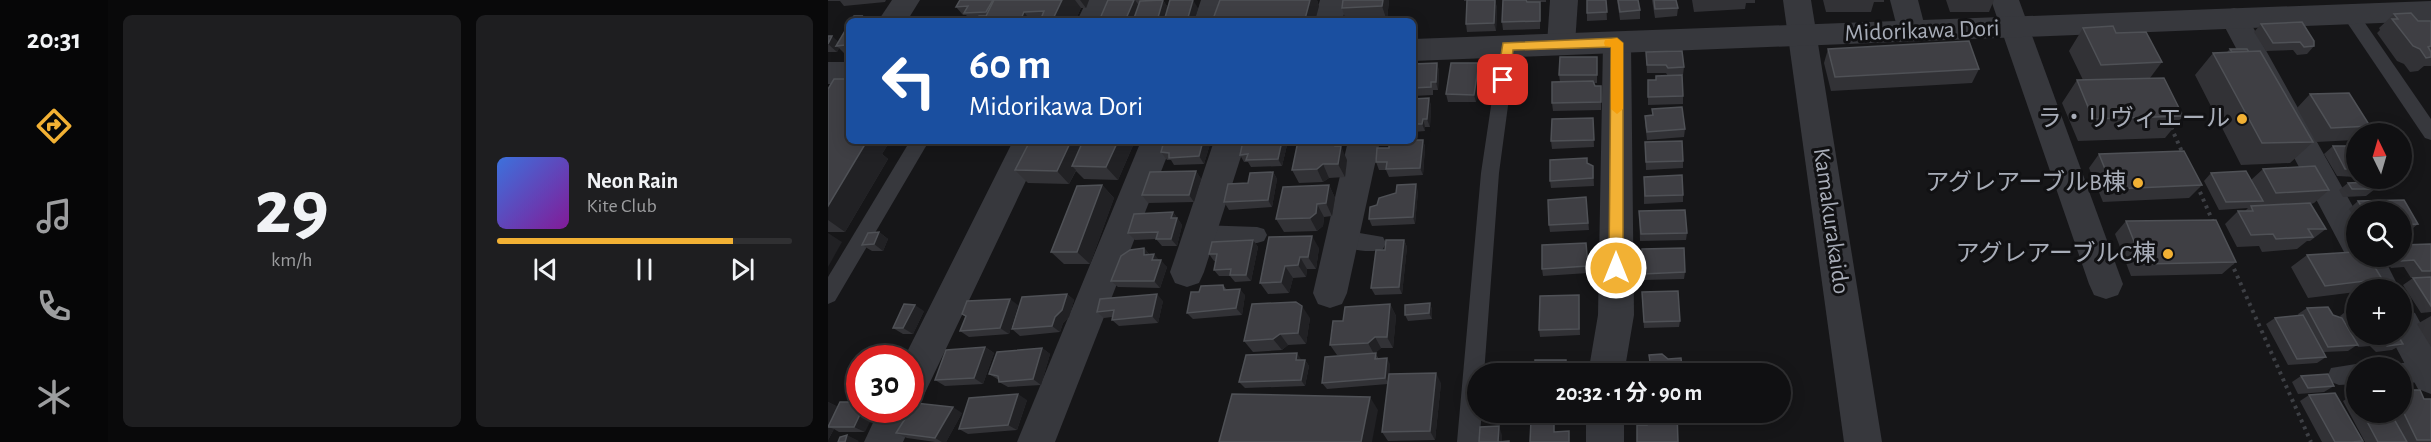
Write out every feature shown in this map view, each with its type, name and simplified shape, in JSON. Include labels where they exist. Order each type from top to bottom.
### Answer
[{"type":"street","points":[[894,18],[906,0]]},
{"type":"street","points":[[1092,18],[1101,0]]},
{"type":"street","points":[[1209,18],[1215,0]]},
{"type":"street","points":[[1329,18],[1334,0]]},
{"type":"street","points":[[1561,44],[1564,0]]},
{"type":"street","name":"Kamakurakaido","points":[[1797,0],[1863,442]]},
{"type":"street","points":[[1905,0],[1912,31]]},
{"type":"street","name":"Midorikawa Dori","points":[[1416,50],[1912,31],[2010,14],[2234,18],[2431,11]]},
{"type":"street","points":[[2010,14],[2106,284]]},
{"type":"street","points":[[2234,18],[2346,224]]},
{"type":"street","points":[[1608,363],[1616,315],[1617,43]]},
{"type":"street","points":[[828,73],[846,73]]},
{"type":"street","points":[[924,356],[1028,144]]},
{"type":"street","points":[[1036,442],[1156,144]]},
{"type":"street","points":[[1187,272],[1229,144]]},
{"type":"street","points":[[1330,293],[1363,144]]},
{"type":"street","points":[[2410,345],[2420,374]]},
{"type":"street","points":[[883,442],[892,423]]},
{"type":"street","points":[[1605,423],[1605,442]]},
{"type":"lane","points":[[2350,14],[2431,133]]},
{"type":"lane","points":[[1468,442],[1490,173],[1508,46]]},
{"type":"lane","points":[[828,295],[918,144]]},
{"type":"lane","points":[[1200,233],[1257,235]]},
{"type":"lane","points":[[1342,238],[1376,243]]},
{"type":"path","points":[[2167,118],[2186,162]]},
{"type":"path","points":[[2196,183],[2215,226]]},
{"type":"path","points":[[2229,259],[2311,442]]},
{"type":"building","points":[[960,0],[993,0],[986,12],[964,13],[968,6],[956,7]]},
{"type":"building","points":[[994,0],[1062,0],[1053,18],[1041,18],[1044,11],[1024,12],[1021,18],[978,18],[986,16]]},
{"type":"building","points":[[1108,0],[1134,0],[1126,18],[1100,18]]},
{"type":"building","points":[[1163,0],[1158,18],[1134,18],[1140,1]]},
{"type":"building","points":[[1170,0],[1193,0],[1188,18],[1165,18]]},
{"type":"building","points":[[1220,0],[1310,0],[1305,18],[1213,18]]},
{"type":"building","points":[[1343,0],[1383,0],[1382,6],[1342,8]]},
{"type":"building","points":[[1467,0],[1495,0],[1494,23],[1466,24]]},
{"type":"building","points":[[1503,0],[1540,2],[1540,21],[1502,22]]},
{"type":"building","points":[[1587,0],[1606,0],[1607,12],[1587,13]]},
{"type":"building","points":[[1618,0],[1638,0],[1640,10],[1620,12]]},
{"type":"building","points":[[1654,0],[1676,0],[1678,8],[1655,9]]},
{"type":"building","points":[[2411,13],[2418,21],[2431,21],[2431,46],[2428,47],[2431,57],[2426,58],[2420,49],[2413,46],[2392,19],[2398,19],[2394,14]]},
{"type":"building","points":[[2302,22],[2314,41],[2314,46],[2304,47],[2300,42],[2273,43],[2261,24]]},
{"type":"building","points":[[2113,26],[2116,33],[2146,32],[2162,62],[2101,65],[2083,28]]},
{"type":"building","points":[[846,29],[845,45],[836,46]]},
{"type":"building","points":[[1969,41],[1979,69],[1835,77],[1828,49]]},
{"type":"building","points":[[2230,49],[2247,49],[2249,52],[2232,52]]},
{"type":"building","points":[[1682,51],[1684,67],[1668,68],[1666,65],[1647,65],[1646,52]]},
{"type":"building","points":[[2260,51],[2313,142],[2262,143],[2213,53]]},
{"type":"building","points":[[1560,57],[1597,57],[1597,75],[1559,75]]},
{"type":"building","points":[[1437,63],[1436,82],[1431,82],[1431,87],[1416,88],[1416,64]]},
{"type":"building","points":[[1451,63],[1479,63],[1474,95],[1446,94]]},
{"type":"building","points":[[1682,75],[1683,96],[1648,97],[1648,80],[1656,80],[1656,76]]},
{"type":"building","points":[[2164,78],[2183,116],[2093,119],[2077,80]]},
{"type":"building","points":[[834,79],[846,79],[846,144],[865,144],[828,206],[828,89]]},
{"type":"building","points":[[1593,81],[1595,86],[1601,86],[1601,102],[1552,103],[1552,82]]},
{"type":"building","points":[[2349,93],[2368,123],[2346,123],[2346,127],[2331,128],[2310,94]]},
{"type":"building","points":[[1429,98],[1427,119],[1423,119],[1422,124],[1416,124],[1416,99]]},
{"type":"building","points":[[1682,107],[1685,129],[1647,132],[1645,116],[1653,115],[1652,109]]},
{"type":"building","points":[[1593,118],[1594,140],[1551,141],[1552,119]]},
{"type":"building","points":[[1416,140],[1423,140],[1420,168],[1386,169],[1387,162],[1376,162],[1377,148],[1389,148],[1389,144],[1416,144]]},
{"type":"building","points":[[1682,141],[1683,161],[1646,162],[1645,142]]},
{"type":"building","points":[[1028,144],[1070,144],[1057,171],[1015,170]]},
{"type":"building","points":[[1082,144],[1117,144],[1106,167],[1072,166]]},
{"type":"building","points":[[1163,144],[1202,144],[1199,156],[1169,158],[1169,153],[1161,152]]},
{"type":"building","points":[[1242,144],[1281,144],[1278,159],[1246,160],[1248,154],[1240,155]]},
{"type":"building","points":[[1297,144],[1341,146],[1338,164],[1323,164],[1317,169],[1292,170]]},
{"type":"building","points":[[2333,146],[2346,146],[2345,169]]},
{"type":"building","points":[[2184,151],[2202,185],[2113,189],[2099,154]]},
{"type":"building","points":[[1587,158],[1587,163],[1593,166],[1593,178],[1550,181],[1550,160]]},
{"type":"building","points":[[2315,166],[2329,190],[2276,193],[2263,169]]},
{"type":"building","points":[[1196,171],[1189,195],[1142,195],[1150,172]]},
{"type":"building","points":[[2246,171],[2263,201],[2226,202],[2211,173]]},
{"type":"building","points":[[1273,172],[1268,200],[1224,202],[1228,184],[1248,183],[1250,173]]},
{"type":"building","points":[[1682,175],[1683,195],[1645,196],[1644,177]]},
{"type":"building","points":[[1416,184],[1413,217],[1369,219],[1370,207],[1377,205],[1379,198],[1396,193],[1397,185]]},
{"type":"building","points":[[1102,185],[1077,252],[1051,252],[1077,186]]},
{"type":"building","points":[[1329,185],[1326,203],[1317,204],[1316,213],[1310,218],[1276,219],[1283,187]]},
{"type":"building","points":[[1586,197],[1588,223],[1549,225],[1548,200]]},
{"type":"building","points":[[2404,200],[2405,201],[2358,201]]},
{"type":"building","points":[[2310,203],[2326,229],[2308,229],[2313,237],[2276,239],[2273,234],[2251,235],[2238,211],[2253,211],[2251,206]]},
{"type":"building","points":[[1685,210],[1687,233],[1641,234],[1639,211]]},
{"type":"building","points":[[1173,212],[1171,218],[1177,218],[1171,239],[1156,239],[1158,232],[1128,233],[1134,214]]},
{"type":"building","points":[[2412,214],[2418,224],[2412,224]]},
{"type":"building","points":[[2216,220],[2236,262],[2143,264],[2126,221]]},
{"type":"building","points":[[879,232],[874,244],[862,245],[868,233]]},
{"type":"building","points":[[1312,236],[1308,257],[1300,257],[1298,265],[1285,266],[1281,282],[1260,283],[1269,237]]},
{"type":"building","points":[[1253,240],[1246,275],[1230,275],[1231,269],[1214,270],[1217,254],[1209,254],[1212,242]]},
{"type":"building","points":[[1386,240],[1404,240],[1399,287],[1371,288],[1376,250],[1385,250]]},
{"type":"building","points":[[1586,243],[1588,266],[1542,269],[1542,245]]},
{"type":"building","points":[[2431,244],[2431,271],[2422,271],[2412,260],[2412,245]]},
{"type":"building","points":[[1144,248],[1144,255],[1154,254],[1152,260],[1161,260],[1154,281],[1111,281],[1121,256],[1130,250]]},
{"type":"building","points":[[1684,248],[1685,272],[1643,274],[1642,249]]},
{"type":"building","points":[[2346,253],[2346,267],[2375,267],[2382,279],[2346,279],[2346,283],[2325,286],[2307,255]]},
{"type":"building","points":[[2431,277],[2431,306],[2413,278]]},
{"type":"building","points":[[1223,285],[1224,290],[1240,289],[1236,308],[1187,313],[1191,292],[1199,292],[1201,286]]},
{"type":"building","points":[[1678,291],[1680,321],[1644,322],[1642,292]]},
{"type":"building","points":[[1067,294],[1062,310],[1055,317],[1052,326],[1012,329],[1022,297]]},
{"type":"building","points":[[1157,294],[1152,316],[1112,320],[1114,310],[1097,312],[1100,299]]},
{"type":"building","points":[[1579,295],[1579,329],[1539,330],[1540,296]]},
{"type":"building","points":[[1010,299],[1000,328],[960,331],[966,316],[962,314],[967,301]]},
{"type":"building","points":[[1296,302],[1302,306],[1298,333],[1280,334],[1273,339],[1244,341],[1252,304]]},
{"type":"building","points":[[1430,303],[1429,313],[1405,315],[1405,305]]},
{"type":"building","points":[[904,304],[915,305],[903,328],[893,328]]},
{"type":"building","points":[[1390,304],[1387,337],[1375,337],[1368,343],[1330,345],[1333,321],[1343,321],[1345,307]]},
{"type":"building","points":[[2328,307],[2333,315],[2342,318],[2346,325],[2346,345],[2358,345],[2328,347],[2307,308]]},
{"type":"building","points":[[2303,315],[2326,357],[2297,359],[2275,318]]},
{"type":"building","points":[[985,347],[974,378],[935,380],[946,350]]},
{"type":"building","points":[[1042,348],[1033,379],[999,382],[998,376],[989,374],[997,352]]},
{"type":"building","points":[[1297,353],[1296,360],[1305,360],[1301,380],[1239,382],[1246,355]]},
{"type":"building","points":[[1376,353],[1375,359],[1387,358],[1385,378],[1322,383],[1325,357]]},
{"type":"building","points":[[1662,354],[1668,359],[1681,358],[1682,363],[1640,363],[1650,362],[1649,355]]},
{"type":"building","points":[[1535,360],[1566,360],[1566,363],[1535,363]]},
{"type":"building","points":[[1436,373],[1430,431],[1382,432],[1389,374]]},
{"type":"building","points":[[2328,374],[2334,386],[2308,388],[2301,376]]},
{"type":"building","points":[[2412,390],[2420,390],[2424,399],[2431,399],[2431,440],[2417,440],[2409,423],[2412,423]]},
{"type":"building","points":[[2335,393],[2346,412],[2346,423],[2352,423],[2363,441],[2335,442],[2309,395]]},
{"type":"building","points":[[1018,394],[1008,425],[959,429],[969,398]]},
{"type":"building","points":[[1232,394],[1370,397],[1361,442],[1219,442]]},
{"type":"building","points":[[840,402],[846,402],[846,423],[856,423],[854,427],[828,427]]},
{"type":"building","points":[[924,404],[953,407],[935,438],[896,433],[902,423],[924,423]]},
{"type":"building","points":[[1531,423],[1554,423],[1554,432],[1569,431],[1569,442],[1530,442]]},
{"type":"building","points":[[1647,423],[1677,423],[1678,442],[1637,442],[1637,425],[1647,425]]},
{"type":"building","points":[[2368,423],[2396,423],[2407,442],[2378,442]]},
{"type":"building","points":[[1499,426],[1498,442],[1479,442],[1480,427]]},
{"type":"building","points":[[847,435],[845,442],[838,442],[840,437]]},
{"type":"slow traffic","points":[[1610,43],[1617,43],[1617,109]]},
{"type":"place","name":"ラ・リヴィエール","points":[[2242,119]]},
{"type":"place","name":"アグレアーブルB棟","points":[[2138,183]]},
{"type":"place","name":"アグレアーブルC棟","points":[[2168,254]]},
{"type":"route","points":[[1503,80],[1508,46],[1617,43],[1616,268]]}]
